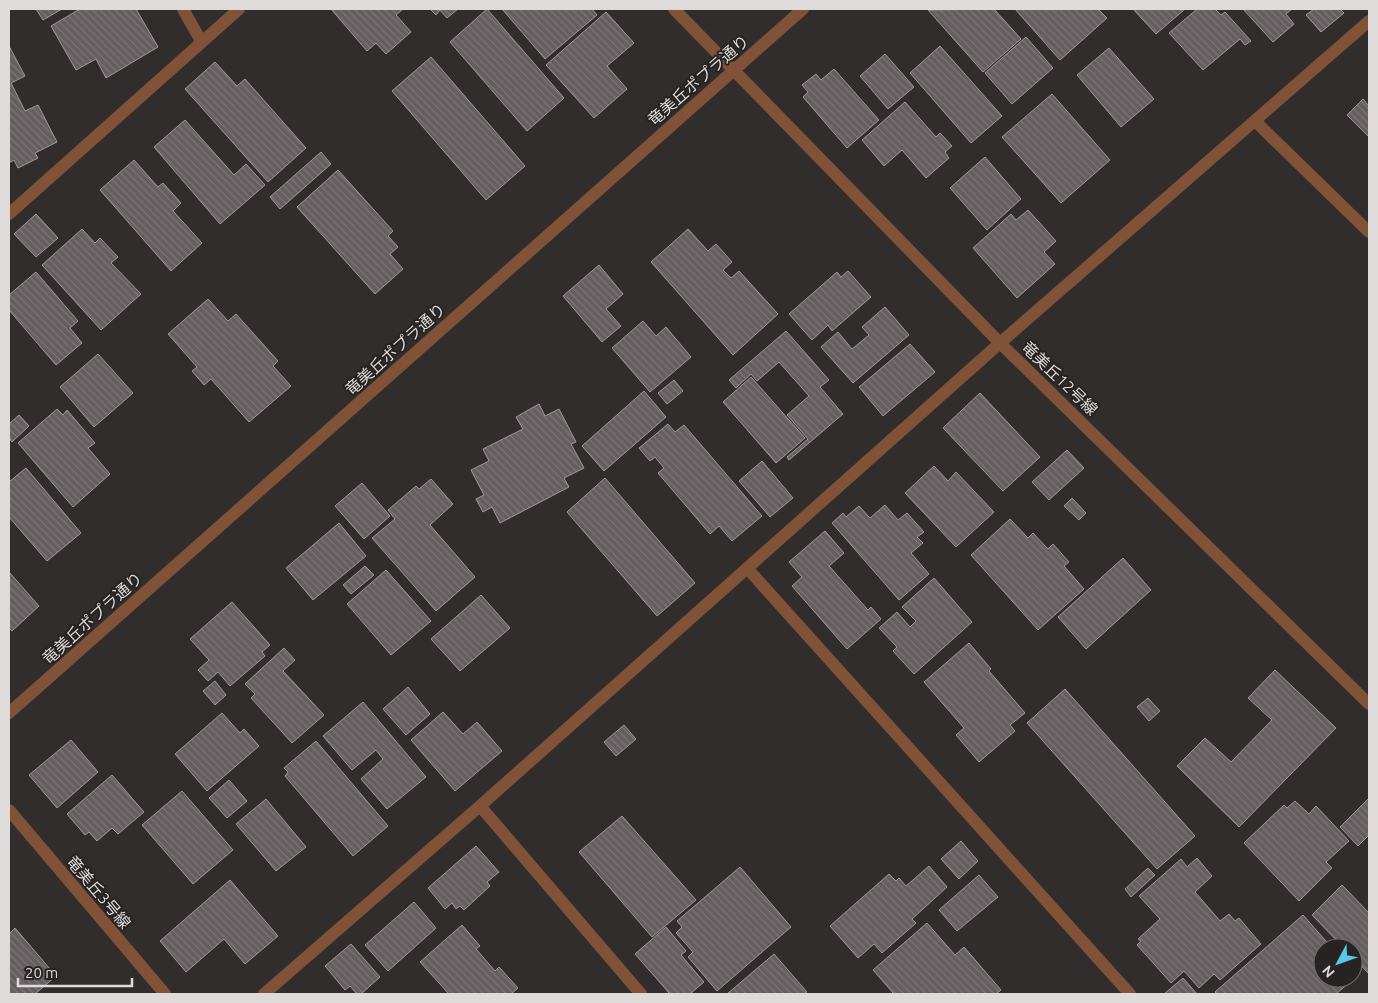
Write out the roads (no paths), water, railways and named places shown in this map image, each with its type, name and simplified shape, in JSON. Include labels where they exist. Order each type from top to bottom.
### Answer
[{"type":"street","points":[[183,9],[201,41]]},
{"type":"street","points":[[9,214],[239,9]]},
{"type":"street","name":"竜美丘12号線","points":[[674,9],[1000,343],[1369,704]]},
{"type":"street","name":"竜美丘ポプラ通り","points":[[9,714],[803,9]]},
{"type":"street","points":[[264,994],[480,806],[1000,343],[1369,21]]},
{"type":"street","points":[[1255,121],[1369,232]]},
{"type":"street","points":[[746,568],[1130,994]]},
{"type":"street","points":[[480,806],[641,994]]},
{"type":"street","name":"竜美丘3号線","points":[[9,810],[165,994]]}]
